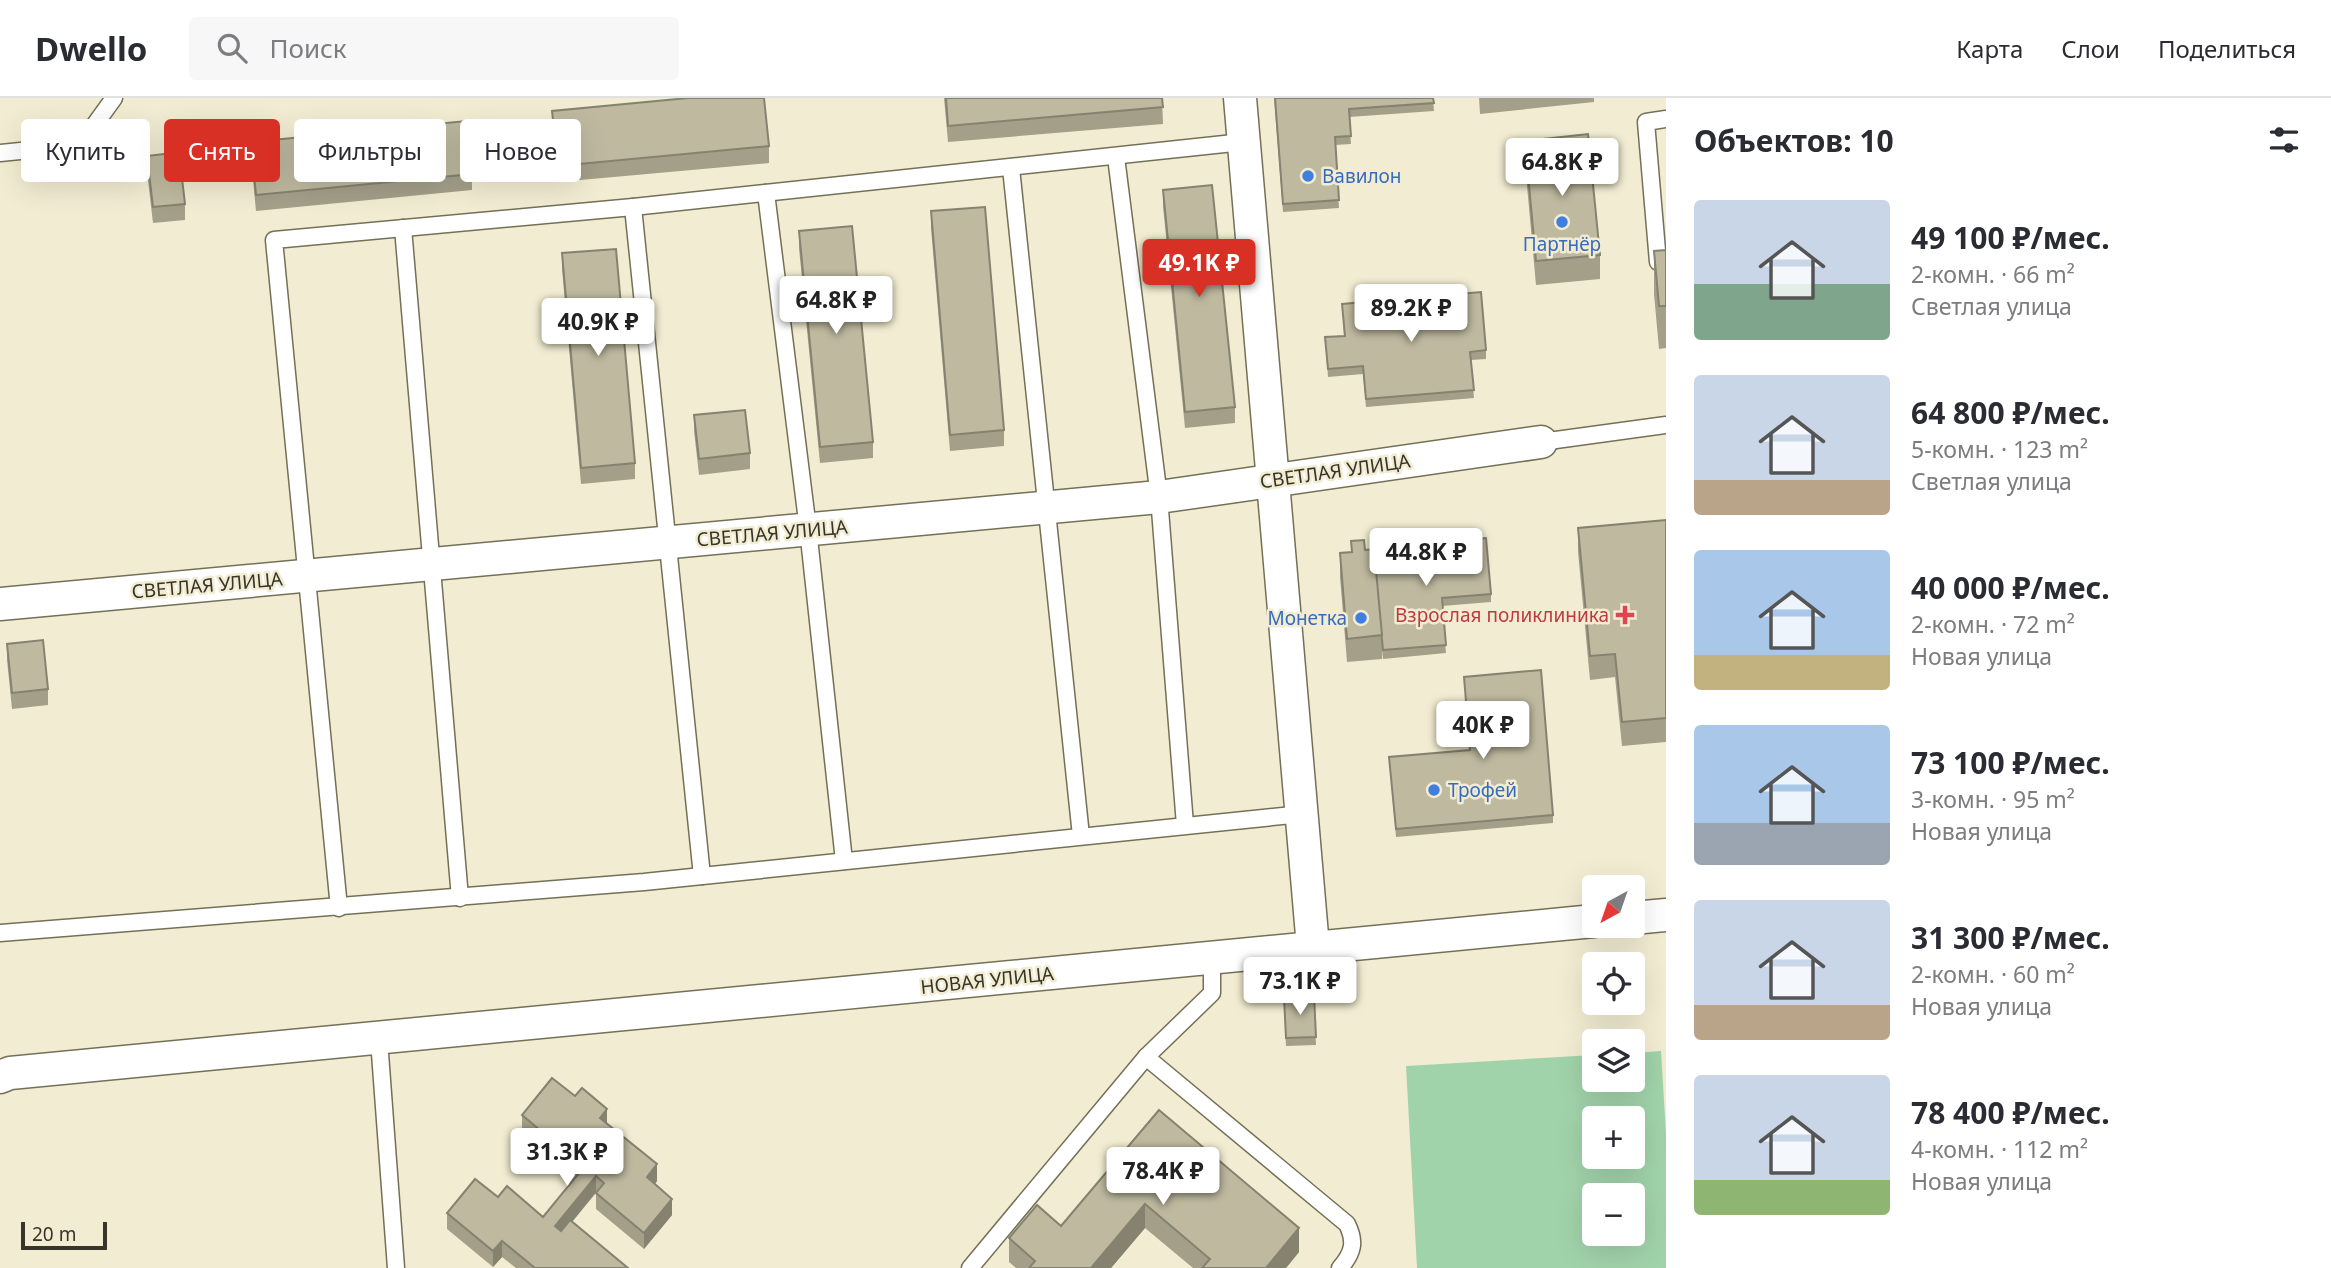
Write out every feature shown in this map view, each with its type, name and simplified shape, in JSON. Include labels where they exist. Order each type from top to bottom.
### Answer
[{"type":"street","points":[[1240,98],[1313,947]]},
{"type":"street","name":"СВЕТЛАЯ УЛИЦА","points":[[0,604],[1158,496],[1541,442]]},
{"type":"street","points":[[1645,917],[1666,915]]},
{"type":"street","name":"НОВАЯ УЛИЦА","points":[[0,1077],[10,1073],[379,1040],[1582,922]]},
{"type":"lane","points":[[0,153],[80,145],[114,98]]},
{"type":"lane","points":[[1666,119],[1646,122],[1658,262],[1666,261]]},
{"type":"lane","points":[[339,908],[274,240],[766,193],[1243,142]]},
{"type":"lane","points":[[1116,157],[1158,496],[1185,825]]},
{"type":"lane","points":[[1010,168],[1081,836]]},
{"type":"lane","points":[[766,193],[808,529],[844,862]]},
{"type":"lane","points":[[633,206],[702,876]]},
{"type":"lane","points":[[403,228],[460,898]]},
{"type":"lane","points":[[1541,442],[1666,425]]},
{"type":"lane","points":[[0,933],[339,908],[702,876],[1302,814]]},
{"type":"lane","points":[[970,1268],[1146,1056],[1212,993],[1212,958]]},
{"type":"lane","points":[[379,1040],[396,1268]]},
{"type":"lane","points":[[1146,1056],[1348,1224],[1354,1238],[1352,1251],[1340,1268]]},
{"type":"green space","points":[[1661,1051],[1666,1133],[1666,1268],[1417,1268],[1406,1066],[1582,1056],[1582,1092],[1645,1092],[1645,1052]]},
{"type":"building","points":[[688,98],[764,98],[769,146],[581,164],[581,119],[553,119],[552,111]]},
{"type":"building","points":[[946,98],[1162,98],[1163,107],[948,126]]},
{"type":"building","name":"Вавилон","points":[[1275,98],[1433,98],[1434,103],[1349,109],[1351,136],[1335,137],[1339,200],[1283,204]]},
{"type":"building","points":[[460,122],[460,175],[446,177],[446,123]]},
{"type":"building","name":"Партнёр","points":[[1588,134],[1600,255],[1536,261],[1525,141]]},
{"type":"building","points":[[294,138],[294,182],[390,182],[256,195],[255,182],[280,182],[280,139]]},
{"type":"building","points":[[164,154],[164,182],[182,182],[185,204],[153,207],[150,156]]},
{"type":"building","points":[[1212,185],[1235,407],[1185,412],[1163,190]]},
{"type":"building","points":[[985,207],[1004,430],[950,435],[931,211]]},
{"type":"building","points":[[852,226],[873,442],[820,447],[799,231]]},
{"type":"building","points":[[616,249],[635,463],[581,468],[562,253]]},
{"type":"building","points":[[1666,250],[1666,306],[1659,306],[1654,251]]},
{"type":"building","points":[[1481,292],[1486,350],[1470,352],[1474,390],[1366,399],[1363,366],[1328,369],[1325,337],[1345,336],[1342,304]]},
{"type":"building","points":[[745,410],[750,453],[699,459],[694,415]]},
{"type":"building","name":"Взрослая поликлиника","points":[[1666,520],[1666,718],[1622,722],[1615,654],[1590,656],[1578,528]]},
{"type":"building","points":[[1486,538],[1491,594],[1442,598],[1446,645],[1383,650],[1373,548]]},
{"type":"building","name":"Монетка","points":[[1364,540],[1365,550],[1374,549],[1382,635],[1347,639],[1340,553],[1352,552],[1351,541]]},
{"type":"building","points":[[43,640],[48,689],[12,693],[7,644]]},
{"type":"building","points":[[1541,670],[1553,815],[1396,829],[1389,757],[1470,750],[1464,677]]},
{"type":"building","points":[[1314,995],[1316,1037],[1286,1038],[1284,997]]},
{"type":"building","points":[[552,1078],[575,1096],[582,1088],[607,1109],[600,1118],[657,1164],[647,1177],[672,1199],[644,1233],[596,1193],[604,1183],[596,1176],[555,1226],[561,1231],[570,1220],[628,1268],[535,1268],[502,1241],[493,1251],[447,1213],[475,1179],[498,1197],[507,1186],[543,1217],[584,1167],[522,1115]]},
{"type":"building","points":[[1159,1110],[1299,1228],[1266,1268],[1202,1268],[1210,1259],[1145,1204],[1091,1268],[1029,1268],[1035,1261],[1009,1238],[1037,1205],[1061,1226]]},
{"type":"place","name":"Вавилон","points":[[1308,176]]},
{"type":"place","name":"Партнёр","points":[[1562,222]]},
{"type":"place","name":"Взрослая поликлиника","points":[[1625,615]]},
{"type":"place","name":"Монетка","points":[[1361,618]]},
{"type":"place","name":"Трофей","points":[[1434,790]]}]
